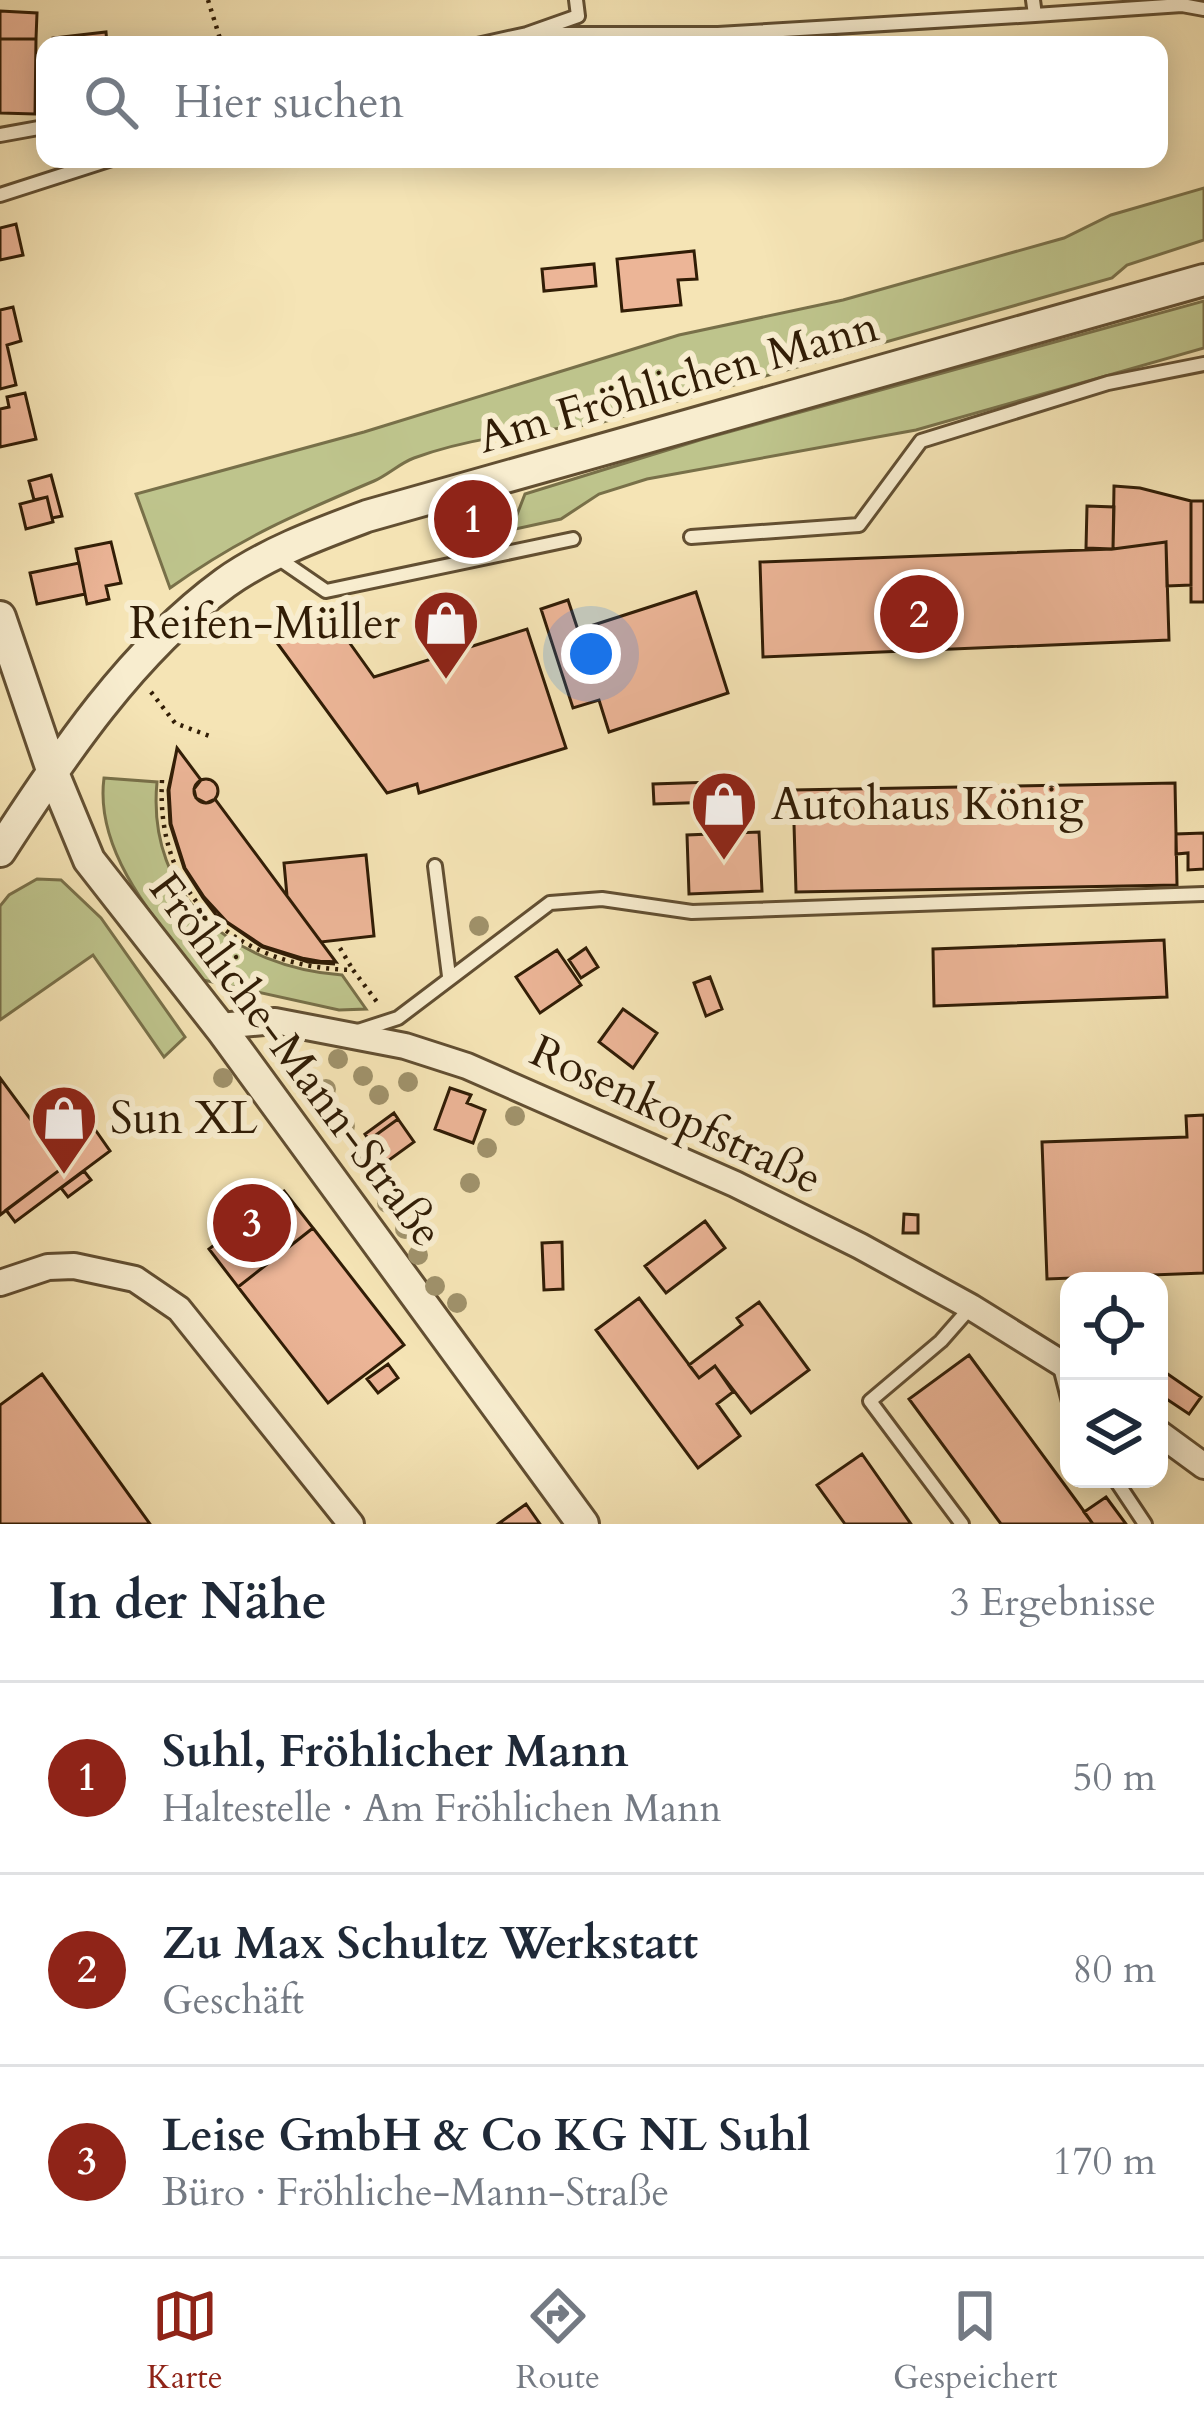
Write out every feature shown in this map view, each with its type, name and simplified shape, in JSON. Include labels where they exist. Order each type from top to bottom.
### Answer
[{"type":"street","name":"Am Fröhlichen Mann","points":[[0,851],[52,773],[134,668],[227,582],[274,556],[367,516],[1204,280]]},
{"type":"street","name":"Fröhliche-Mann-Straße","points":[[0,617],[52,773],[89,860],[219,1026],[583,1524]]},
{"type":"street","name":"Rosenkopfstraße","points":[[219,1026],[275,1021],[405,1046],[467,1066],[735,1184],[971,1307],[1060,1362]]},
{"type":"street","points":[[0,1283],[48,1268],[74,1266],[135,1279],[179,1310],[351,1524]]},
{"type":"street","points":[[1168,1440],[1204,1466]]},
{"type":"lane","points":[[517,36],[578,16],[576,0]]},
{"type":"lane","points":[[1033,0],[1035,15]]},
{"type":"lane","points":[[526,34],[718,34],[1182,5],[1204,9]]},
{"type":"lane","points":[[0,136],[36,129]]},
{"type":"lane","points":[[0,195],[84,168]]},
{"type":"lane","points":[[692,537],[859,524],[921,441],[1108,383],[1204,364]]},
{"type":"lane","points":[[274,556],[326,591],[574,538]]},
{"type":"lane","points":[[435,866],[449,976]]},
{"type":"lane","points":[[345,1035],[398,1018],[550,904],[602,899],[692,912],[1204,894]]},
{"type":"lane","points":[[962,1524],[870,1401],[941,1341],[971,1307]]},
{"type":"lane","points":[[1121,1488],[1144,1524]]},
{"type":"path","points":[[208,0],[218,36]]},
{"type":"path","points":[[134,668],[175,723],[212,737]]},
{"type":"path","points":[[162,780],[161,812],[170,854],[208,916],[235,939],[274,958],[315,968],[352,970]]},
{"type":"path","points":[[340,948],[390,1020]]},
{"type":"green space","points":[[1204,188],[1204,240],[1127,265],[1112,278],[596,424],[436,451],[269,528],[170,588],[136,494],[364,432],[679,335],[843,300],[1064,238],[1111,215]]},
{"type":"green space","points":[[1204,301],[1204,348],[916,430],[647,479],[599,494],[561,519],[511,530],[525,494],[703,439]]},
{"type":"green space","points":[[104,778],[157,782],[157,823],[166,860],[182,892],[205,919],[266,958],[342,975],[366,1009],[339,1010],[203,980],[150,912],[119,861],[109,834]]},
{"type":"green space","points":[[37,879],[61,880],[101,918],[185,1037],[164,1057],[93,955],[0,1020],[0,906]]},
{"type":"building","points":[[0,11],[37,13],[36,39],[0,39]]},
{"type":"building","points":[[0,39],[36,39],[35,114],[0,113]]},
{"type":"building","points":[[16,224],[23,255],[0,260],[0,228]]},
{"type":"building","points":[[694,251],[697,279],[678,280],[681,305],[622,311],[617,259]]},
{"type":"building","points":[[594,264],[596,286],[544,291],[542,269]]},
{"type":"building","points":[[13,307],[21,341],[7,345],[16,385],[0,389],[0,310]]},
{"type":"building","points":[[25,393],[36,439],[0,447],[0,409],[9,407],[7,397]]},
{"type":"building","points":[[51,475],[62,516],[52,518],[47,497],[34,500],[29,481]]},
{"type":"building","points":[[1114,486],[1191,501],[1191,585],[1167,586],[1166,542],[1113,549]]},
{"type":"building","points":[[47,497],[53,522],[26,529],[20,504]]},
{"type":"building","points":[[1191,501],[1204,501],[1204,602],[1191,602]]},
{"type":"building","points":[[1087,506],[1114,507],[1113,549],[1086,548]]},
{"type":"building","points":[[111,542],[121,583],[106,586],[109,599],[87,604],[76,549]]},
{"type":"building","points":[[1166,542],[1169,640],[763,657],[760,562],[1113,549]]},
{"type":"building","points":[[79,563],[85,594],[37,604],[30,573]]},
{"type":"building","points":[[696,592],[728,693],[609,732],[599,700],[573,708],[541,609],[568,600],[578,630]]},
{"type":"building","points":[[324,607],[374,677],[527,629],[566,748],[419,793],[417,784],[387,793],[275,640]]},
{"type":"building","points":[[177,748],[201,780],[194,789],[196,798],[206,803],[215,799],[336,962],[308,960],[263,946],[227,922],[204,897],[185,868],[171,824],[169,790]]},
{"type":"building","points":[[177,749],[169,790],[171,824],[185,868],[204,897],[227,922],[263,946],[335,964],[308,962],[262,947],[216,915],[203,898],[184,868],[170,824],[168,790]]},
{"type":"building","points":[[206,779],[218,791],[206,803],[194,791]]},
{"type":"building","points":[[714,782],[715,802],[654,804],[653,784]]},
{"type":"building","points":[[1175,783],[1177,885],[796,892],[793,790]]},
{"type":"building","name":"Autohaus König","points":[[759,832],[762,891],[689,894],[687,835]]},
{"type":"building","points":[[1204,833],[1204,869],[1188,870],[1188,853],[1176,854],[1176,834]]},
{"type":"building","points":[[366,855],[374,936],[321,942],[287,896],[284,863]]},
{"type":"building","points":[[1164,940],[1167,997],[934,1006],[933,949]]},
{"type":"building","points":[[586,948],[598,967],[581,978],[569,960]]},
{"type":"building","points":[[557,950],[581,985],[540,1013],[516,977]]},
{"type":"building","points":[[710,977],[722,1009],[706,1016],[694,983]]},
{"type":"building","points":[[623,1009],[657,1033],[633,1068],[599,1042]]},
{"type":"building","points":[[0,1078],[65,1166],[0,1215]]},
{"type":"building","points":[[450,1088],[471,1095],[467,1103],[485,1110],[473,1143],[435,1129]]},
{"type":"building","points":[[394,1113],[398,1119],[369,1140],[365,1134]]},
{"type":"building","points":[[1204,1115],[1204,1273],[1060,1272],[1060,1279],[1047,1279],[1042,1142],[1187,1137],[1186,1116]]},
{"type":"building","points":[[87,1118],[110,1151],[15,1222],[6,1210],[65,1166],[50,1146]]},
{"type":"building","points":[[398,1119],[414,1142],[385,1163],[369,1140]]},
{"type":"building","points":[[84,1171],[91,1180],[68,1197],[61,1188]]},
{"type":"building","points":[[284,1191],[313,1228],[238,1287],[209,1249]]},
{"type":"building","points":[[225,1211],[252,1215],[223,1238]]},
{"type":"building","points":[[904,1214],[918,1215],[918,1233],[903,1233]]},
{"type":"building","points":[[705,1221],[725,1248],[666,1293],[645,1266]]},
{"type":"building","points":[[313,1228],[404,1345],[328,1403],[238,1287]]},
{"type":"building","points":[[562,1242],[563,1289],[544,1290],[542,1243]]},
{"type":"building","points":[[639,1298],[699,1378],[715,1366],[733,1392],[717,1404],[740,1436],[698,1468],[596,1330]]},
{"type":"building","points":[[759,1302],[809,1370],[751,1413],[715,1366],[699,1378],[689,1365],[742,1325],[737,1318]]},
{"type":"building","points":[[969,1355],[1060,1479],[1060,1488],[1067,1488],[1093,1524],[1001,1524],[909,1399]]},
{"type":"building","points":[[388,1364],[398,1378],[378,1393],[367,1379]]},
{"type":"building","points":[[42,1374],[150,1524],[0,1524],[0,1405]]},
{"type":"building","points":[[1168,1374],[1201,1397],[1189,1414],[1168,1400]]},
{"type":"building","points":[[862,1454],[911,1524],[845,1524],[817,1485]]},
{"type":"building","points":[[1106,1497],[1126,1524],[1093,1524],[1084,1512]]},
{"type":"building","points":[[526,1504],[540,1524],[498,1524]]},
{"type":"place","name":"Suhl, Fröhlicher Mann","points":[[473,519]]},
{"type":"place","name":"Zu Max Schultz Werkstatt","points":[[919,614]]},
{"type":"place","name":"Reifen-Müller","points":[[446,682]]},
{"type":"place","name":"Autohaus König","points":[[724,863]]},
{"type":"place","name":"Sun XL","points":[[64,1177]]},
{"type":"place","name":"Leise GmbH & Co KG NL Suhl","points":[[252,1223]]}]
